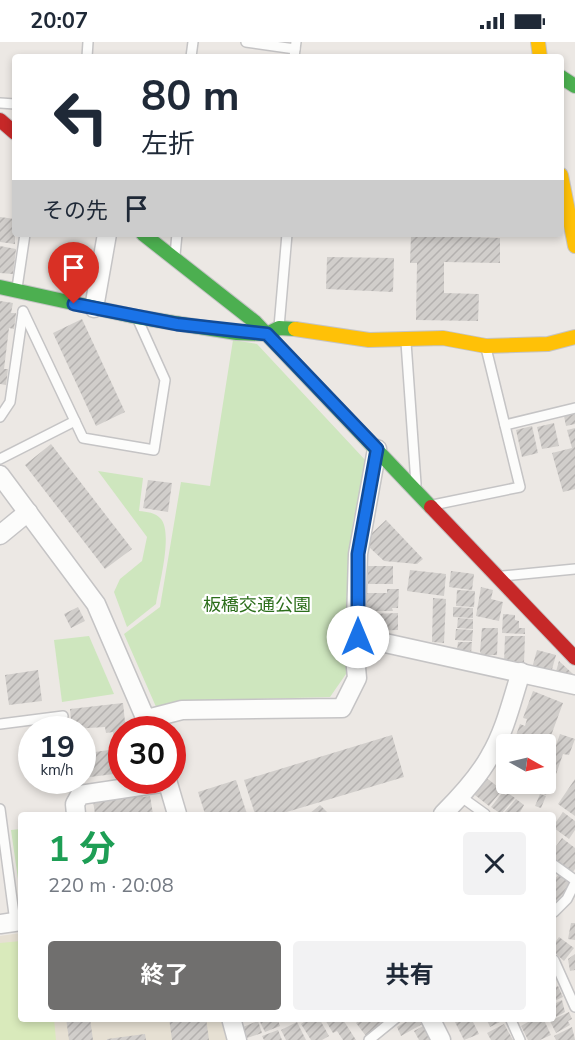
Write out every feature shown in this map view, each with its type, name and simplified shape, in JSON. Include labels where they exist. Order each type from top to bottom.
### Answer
[{"type":"street","points":[[0,120],[12,130]]},
{"type":"street","points":[[565,218],[575,246]]},
{"type":"street","points":[[94,308],[106,237]]},
{"type":"street","points":[[148,237],[273,331],[377,449],[575,658]]},
{"type":"street","points":[[0,288],[21,290],[54,300],[137,317],[237,333],[321,331],[369,340],[406,341],[443,338],[486,346],[548,344],[575,337]]},
{"type":"street","points":[[167,716],[182,710],[342,708],[357,678],[355,657],[358,637],[358,554],[377,449]]},
{"type":"street","points":[[0,475],[96,604],[145,716]]},
{"type":"street","points":[[0,535],[28,512]]},
{"type":"street","points":[[358,637],[575,685]]},
{"type":"street","points":[[445,812],[489,758],[498,740],[521,672]]},
{"type":"street","points":[[76,812],[75,804],[80,795],[108,790]]},
{"type":"street","points":[[171,794],[176,812]]},
{"type":"street","points":[[232,1022],[237,1040]]},
{"type":"street","points":[[432,1022],[441,1040]]},
{"type":"lane","points":[[246,42],[295,49]]},
{"type":"lane","points":[[0,417],[10,402],[23,311],[21,290],[25,237]]},
{"type":"lane","points":[[175,258],[177,237]]},
{"type":"lane","points":[[273,331],[287,237]]},
{"type":"lane","points":[[23,311],[83,438],[154,450],[165,380],[137,317]]},
{"type":"lane","points":[[406,341],[416,489]]},
{"type":"lane","points":[[431,505],[520,487],[486,346]]},
{"type":"lane","points":[[505,426],[575,408]]},
{"type":"lane","points":[[0,459],[75,421]]},
{"type":"lane","points":[[497,576],[575,569]]},
{"type":"lane","points":[[0,724],[18,722]]},
{"type":"lane","points":[[460,796],[482,812]]},
{"type":"lane","points":[[0,809],[12,922]]},
{"type":"lane","points":[[556,867],[575,882],[571,900],[556,911]]},
{"type":"lane","points":[[556,963],[570,981],[575,1007]]},
{"type":"lane","points":[[369,1040],[391,1022]]},
{"type":"lane","points":[[512,1022],[520,1040]]},
{"type":"shaded area","points":[[18,933],[18,1022],[224,1022],[229,1040],[0,1040],[0,936]]},
{"type":"green space","name":"板橋交通公園","points":[[233,340],[257,344],[367,462],[353,522],[346,674],[330,697],[182,701],[157,709],[124,634],[160,607],[181,482],[210,486]]},
{"type":"green space","points":[[98,471],[143,478],[139,511],[151,513],[161,519],[166,536],[156,604],[127,627],[114,592],[120,579],[142,561],[147,537]]},
{"type":"green space","points":[[89,636],[114,694],[62,702],[54,640]]},
{"type":"green space","points":[[18,829],[18,879],[11,830]]},
{"type":"green space","points":[[18,941],[18,1022],[54,1022],[56,1040],[0,1040],[0,943]]},
{"type":"building","points":[[0,217],[12,219],[12,237],[15,237],[15,244],[0,242]]},
{"type":"building","points":[[411,237],[500,238],[500,263],[444,262],[444,293],[479,294],[478,321],[416,320],[417,263],[410,263]]},
{"type":"building","points":[[0,246],[16,249],[13,274],[0,273]]},
{"type":"building","points":[[327,257],[394,258],[393,292],[326,289]]},
{"type":"building","points":[[0,301],[13,303],[11,313],[16,313],[14,329],[9,328],[4,369],[8,369],[6,385],[0,384]]},
{"type":"building","points":[[82,319],[125,412],[96,426],[53,333]]},
{"type":"building","points":[[575,413],[575,424],[566,426],[564,416]]},
{"type":"building","points":[[554,423],[559,446],[542,449],[537,427]]},
{"type":"building","points":[[532,426],[538,453],[522,457],[516,430]]},
{"type":"building","points":[[575,428],[575,489],[563,492],[552,453],[572,448],[567,430]]},
{"type":"building","points":[[51,444],[132,549],[105,569],[25,465]]},
{"type":"building","points":[[148,480],[172,483],[168,512],[143,508]]},
{"type":"building","points":[[386,520],[423,559],[417,564],[384,561],[368,546],[371,534]]},
{"type":"building","points":[[368,566],[393,566],[393,584],[368,584]]},
{"type":"building","points":[[410,570],[446,574],[444,596],[407,591]]},
{"type":"building","points":[[451,571],[474,574],[472,590],[449,587]]},
{"type":"building","points":[[481,587],[493,590],[491,599],[503,602],[499,621],[476,616]]},
{"type":"building","points":[[387,589],[399,589],[398,608],[392,608],[393,611],[370,611],[371,608],[367,608],[367,593],[387,593]]},
{"type":"building","points":[[457,590],[475,591],[474,607],[456,606]]},
{"type":"building","points":[[433,598],[446,599],[444,643],[432,642]]},
{"type":"building","points":[[78,607],[85,621],[71,628],[64,614]]},
{"type":"building","points":[[453,607],[473,608],[473,618],[453,617]]},
{"type":"building","points":[[398,613],[398,630],[369,631],[369,614]]},
{"type":"building","points":[[503,614],[515,615],[515,620],[519,621],[519,628],[525,628],[525,634],[502,633]]},
{"type":"building","points":[[458,618],[473,619],[473,629],[457,628]]},
{"type":"building","points":[[482,628],[498,628],[497,655],[482,655],[480,652]]},
{"type":"building","points":[[456,629],[473,630],[472,641],[455,640]]},
{"type":"building","points":[[505,636],[525,636],[524,663],[504,663]]},
{"type":"building","points":[[458,642],[472,642],[471,654],[457,651]]},
{"type":"building","points":[[537,650],[556,655],[551,673],[532,668]]},
{"type":"building","points":[[559,661],[573,674],[569,679],[555,675]]},
{"type":"building","points":[[38,670],[42,701],[9,705],[5,675]]},
{"type":"building","points":[[533,691],[563,703],[552,734],[516,734],[520,724],[525,726],[527,719],[523,718]]},
{"type":"building","points":[[123,703],[124,716],[108,716],[108,733],[106,733],[105,727],[96,728],[96,716],[71,716],[70,709]]},
{"type":"building","points":[[560,734],[575,739],[569,755],[563,754],[556,774],[556,745]]},
{"type":"building","points":[[392,735],[404,777],[287,812],[254,812],[244,780]]},
{"type":"building","points":[[108,750],[108,775],[96,776],[96,752]]},
{"type":"building","points":[[484,776],[496,785],[496,794],[499,794],[489,806],[471,792]]},
{"type":"building","points":[[575,779],[575,816],[558,804]]},
{"type":"building","points":[[236,780],[246,812],[204,812],[198,792]]},
{"type":"building","points":[[142,794],[143,797],[150,796],[153,812],[95,812],[93,801]]},
{"type":"building","points":[[501,794],[509,794],[515,798],[503,812],[498,812],[491,807]]},
{"type":"building","points":[[540,794],[546,796],[541,808],[535,806]]},
{"type":"building","points":[[516,799],[524,805],[520,812],[505,812]]},
{"type":"building","points":[[320,805],[327,812],[311,812]]},
{"type":"building","points":[[563,812],[575,821],[575,830],[569,839],[556,829],[556,822]]},
{"type":"building","points":[[562,838],[575,848],[575,869],[572,873],[556,860],[556,846]]},
{"type":"building","points":[[560,873],[572,884],[556,902],[556,878]]},
{"type":"building","points":[[571,923],[575,923],[575,940],[568,939]]},
{"type":"building","points":[[559,937],[574,948],[564,961],[556,954],[556,941]]},
{"type":"building","points":[[575,954],[575,970],[570,971],[568,959]]},
{"type":"building","points":[[558,986],[563,997],[556,1000],[556,987]]},
{"type":"building","points":[[562,1000],[565,1012],[556,1017],[556,1003]]},
{"type":"building","points":[[569,1012],[572,1019],[568,1021],[570,1025],[556,1033],[550,1022],[556,1022],[556,1018]]},
{"type":"building","points":[[67,1022],[91,1022],[93,1040],[69,1040]]},
{"type":"building","points":[[170,1022],[207,1022],[209,1040],[172,1040]]},
{"type":"building","points":[[258,1022],[262,1033],[247,1038],[243,1027]]},
{"type":"building","points":[[260,1022],[278,1022],[280,1026],[265,1032]]},
{"type":"building","points":[[297,1022],[306,1040],[286,1040],[281,1030]]},
{"type":"building","points":[[321,1022],[329,1036],[322,1040],[311,1040],[301,1024]]},
{"type":"building","points":[[326,1022],[345,1022],[356,1040],[343,1040],[337,1031],[333,1033]]},
{"type":"building","points":[[357,1022],[384,1022],[366,1036]]},
{"type":"building","points":[[405,1022],[426,1022],[401,1036],[397,1027]]},
{"type":"building","points":[[455,1022],[473,1022],[479,1034],[464,1040]]},
{"type":"building","points":[[488,1022],[500,1022],[490,1027]]},
{"type":"building","points":[[528,1022],[545,1022],[551,1035],[540,1040],[528,1040],[521,1026]]},
{"type":"building","points":[[504,1024],[513,1040],[491,1040],[487,1033]]},
{"type":"building","points":[[425,1025],[434,1040],[419,1040],[414,1031]]},
{"type":"building","points":[[572,1027],[575,1040],[556,1040],[554,1036]]},
{"type":"building","points":[[278,1030],[282,1040],[264,1040],[262,1036]]},
{"type":"building","points":[[145,1034],[146,1040],[107,1040],[107,1039]]},
{"type":"traffic: fast","points":[[564,79],[575,86]]},
{"type":"traffic: fast","points":[[147,237],[255,322],[431,507]]},
{"type":"traffic: fast","points":[[0,287],[137,317],[237,333],[267,334],[279,328],[295,329]]},
{"type":"traffic: slow","points":[[538,42],[540,54]]},
{"type":"traffic: slow","points":[[564,190],[575,246]]},
{"type":"traffic: slow","points":[[295,329],[369,340],[443,338],[486,346],[548,344],[575,337]]},
{"type":"traffic: jam","points":[[0,120],[12,130]]},
{"type":"traffic: jam","points":[[431,507],[575,658]]},
{"type":"route","points":[[74,304],[177,324],[237,333],[267,334],[377,449],[358,554],[358,637]]}]
